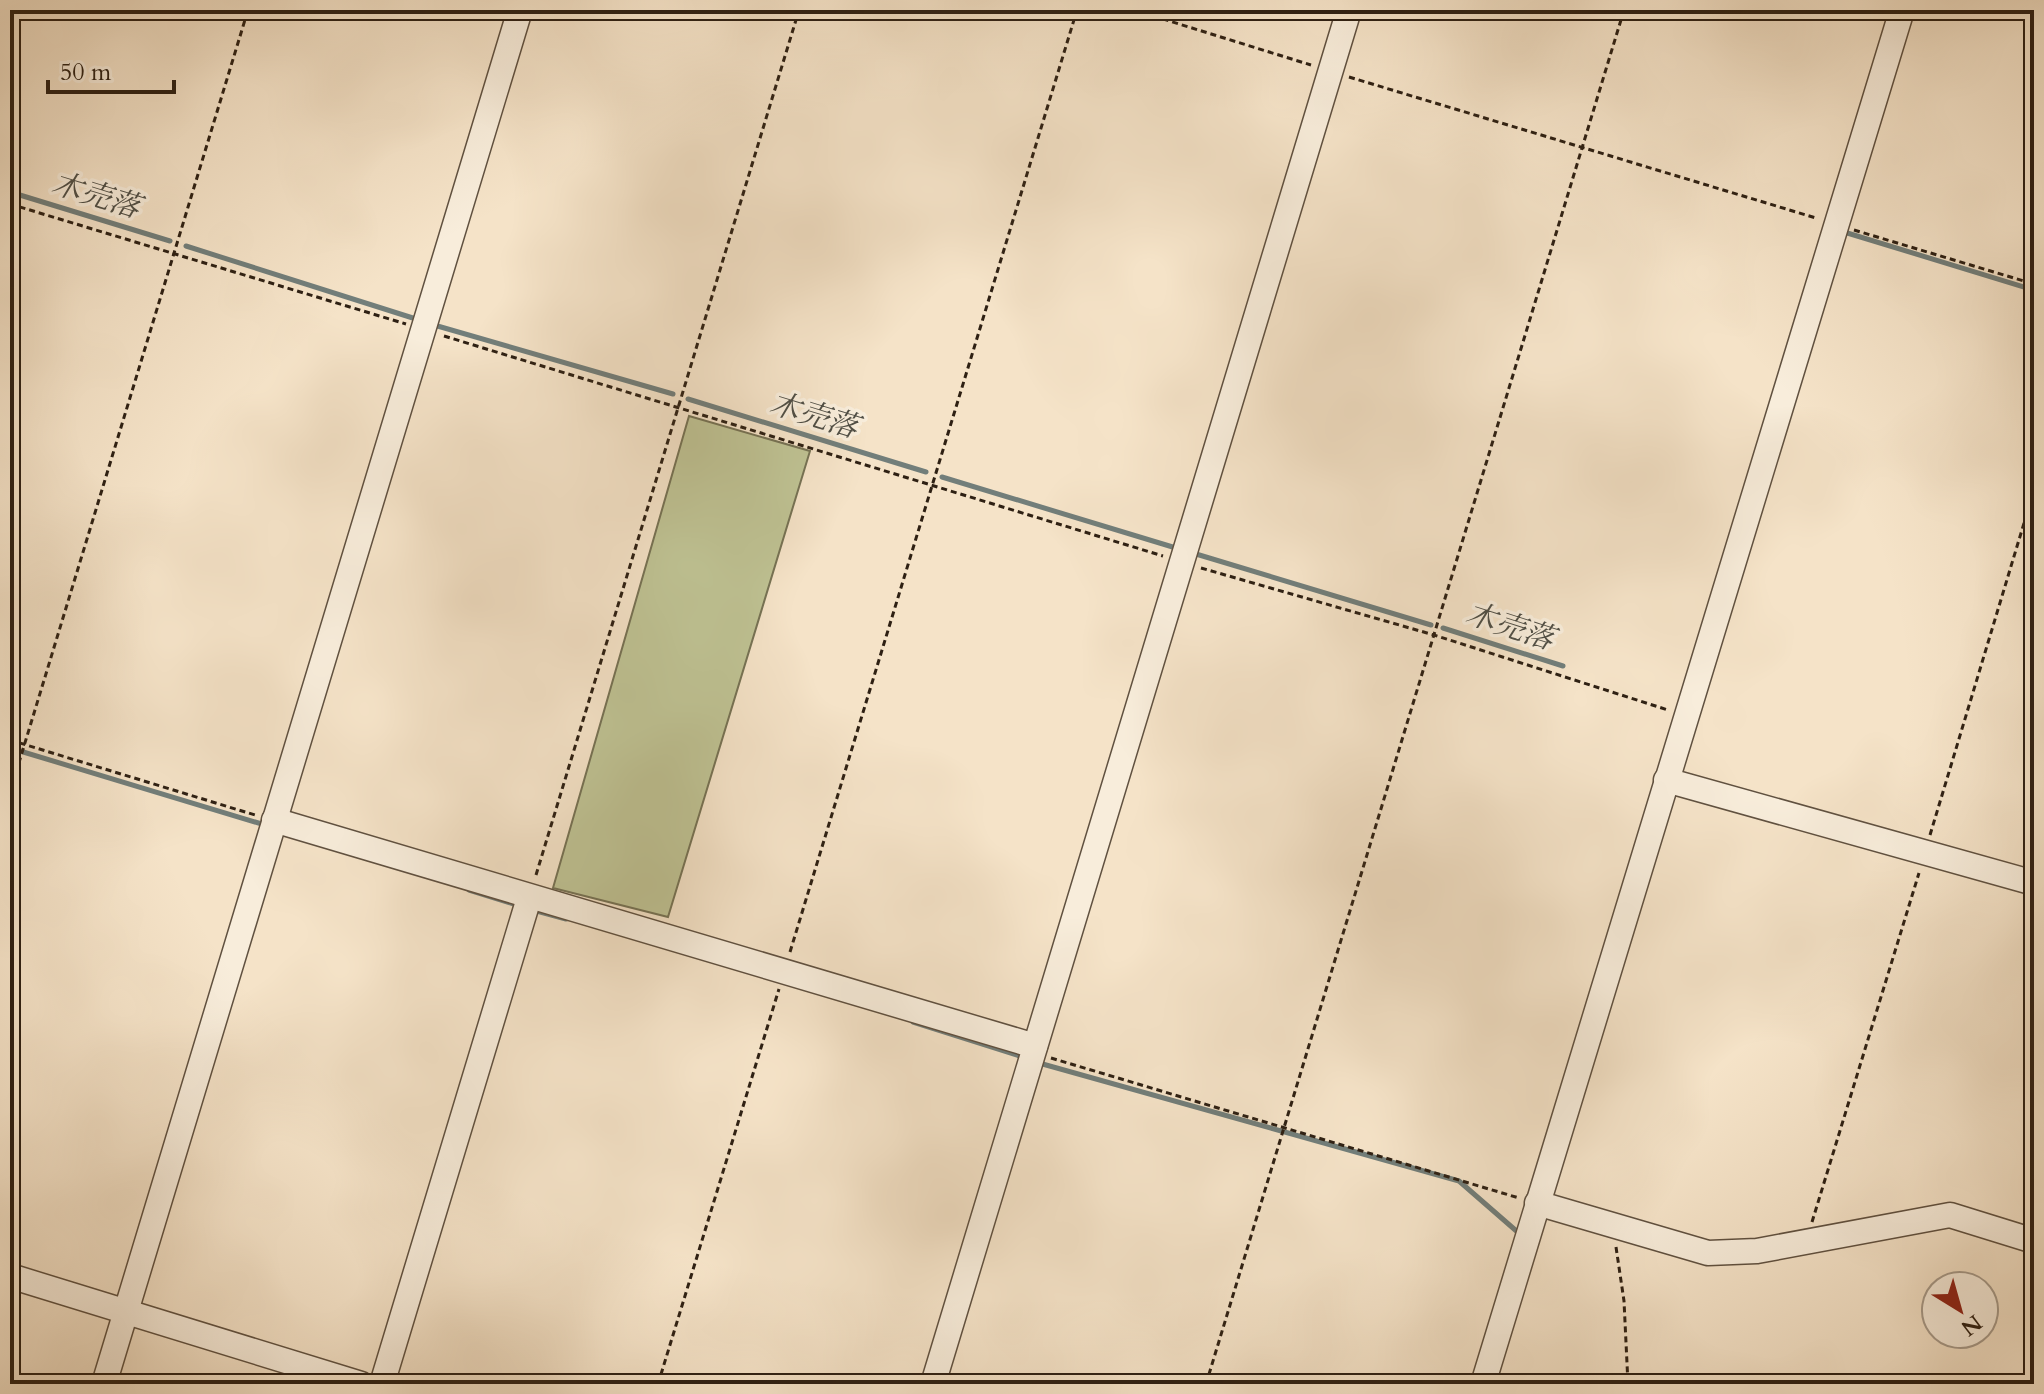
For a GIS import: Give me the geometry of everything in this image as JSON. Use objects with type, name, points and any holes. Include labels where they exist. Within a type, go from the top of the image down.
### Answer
[{"type":"street","points":[[104,1384],[520,10]]},
{"type":"street","points":[[933,1384],[1349,10]]},
{"type":"street","points":[[1483,1384],[1902,10]]},
{"type":"street","points":[[1666,780],[2034,883]]},
{"type":"street","points":[[274,820],[1034,1049]]},
{"type":"street","points":[[382,1384],[529,898]]},
{"type":"street","points":[[1537,1203],[1708,1253],[1730,1254],[1950,1215],[2034,1241]]},
{"type":"street","points":[[10,1276],[361,1384]]},
{"type":"path","points":[[10,792],[248,10]]},
{"type":"path","points":[[529,898],[799,10]]},
{"type":"path","points":[[658,1384],[1077,10]]},
{"type":"path","points":[[1134,10],[2034,284]]},
{"type":"path","points":[[1206,1384],[1624,10]]},
{"type":"path","points":[[10,204],[932,483],[1183,563],[1434,635],[1687,716]]},
{"type":"path","points":[[1807,1241],[2034,490]]},
{"type":"path","points":[[10,740],[274,820]]},
{"type":"path","points":[[1034,1049],[1537,1203]]},
{"type":"path","points":[[1613,1227],[1624,1301],[1628,1384]]},
{"type":"green space","points":[[689,416],[810,451],[668,917],[553,888]]},
{"type":"waterway","name":"木売落","points":[[10,192],[170,241]]},
{"type":"waterway","points":[[1844,232],[2034,290]]},
{"type":"waterway","name":"木売落","points":[[186,246],[416,319]]},
{"type":"waterway","name":"木売落","points":[[434,325],[673,394]]},
{"type":"waterway","name":"木売落","points":[[688,399],[926,472]]},
{"type":"waterway","name":"木売落","points":[[942,477],[1176,548]]},
{"type":"waterway","name":"木売落","points":[[1196,554],[1431,625]]},
{"type":"waterway","name":"木売落","points":[[1443,628],[1563,666]]},
{"type":"waterway","points":[[10,748],[265,825]]},
{"type":"waterway","points":[[469,890],[520,906]]},
{"type":"waterway","points":[[533,910],[566,919]]},
{"type":"waterway","points":[[913,1022],[1026,1058]]},
{"type":"waterway","points":[[1039,1063],[1459,1181],[1521,1235]]}]
